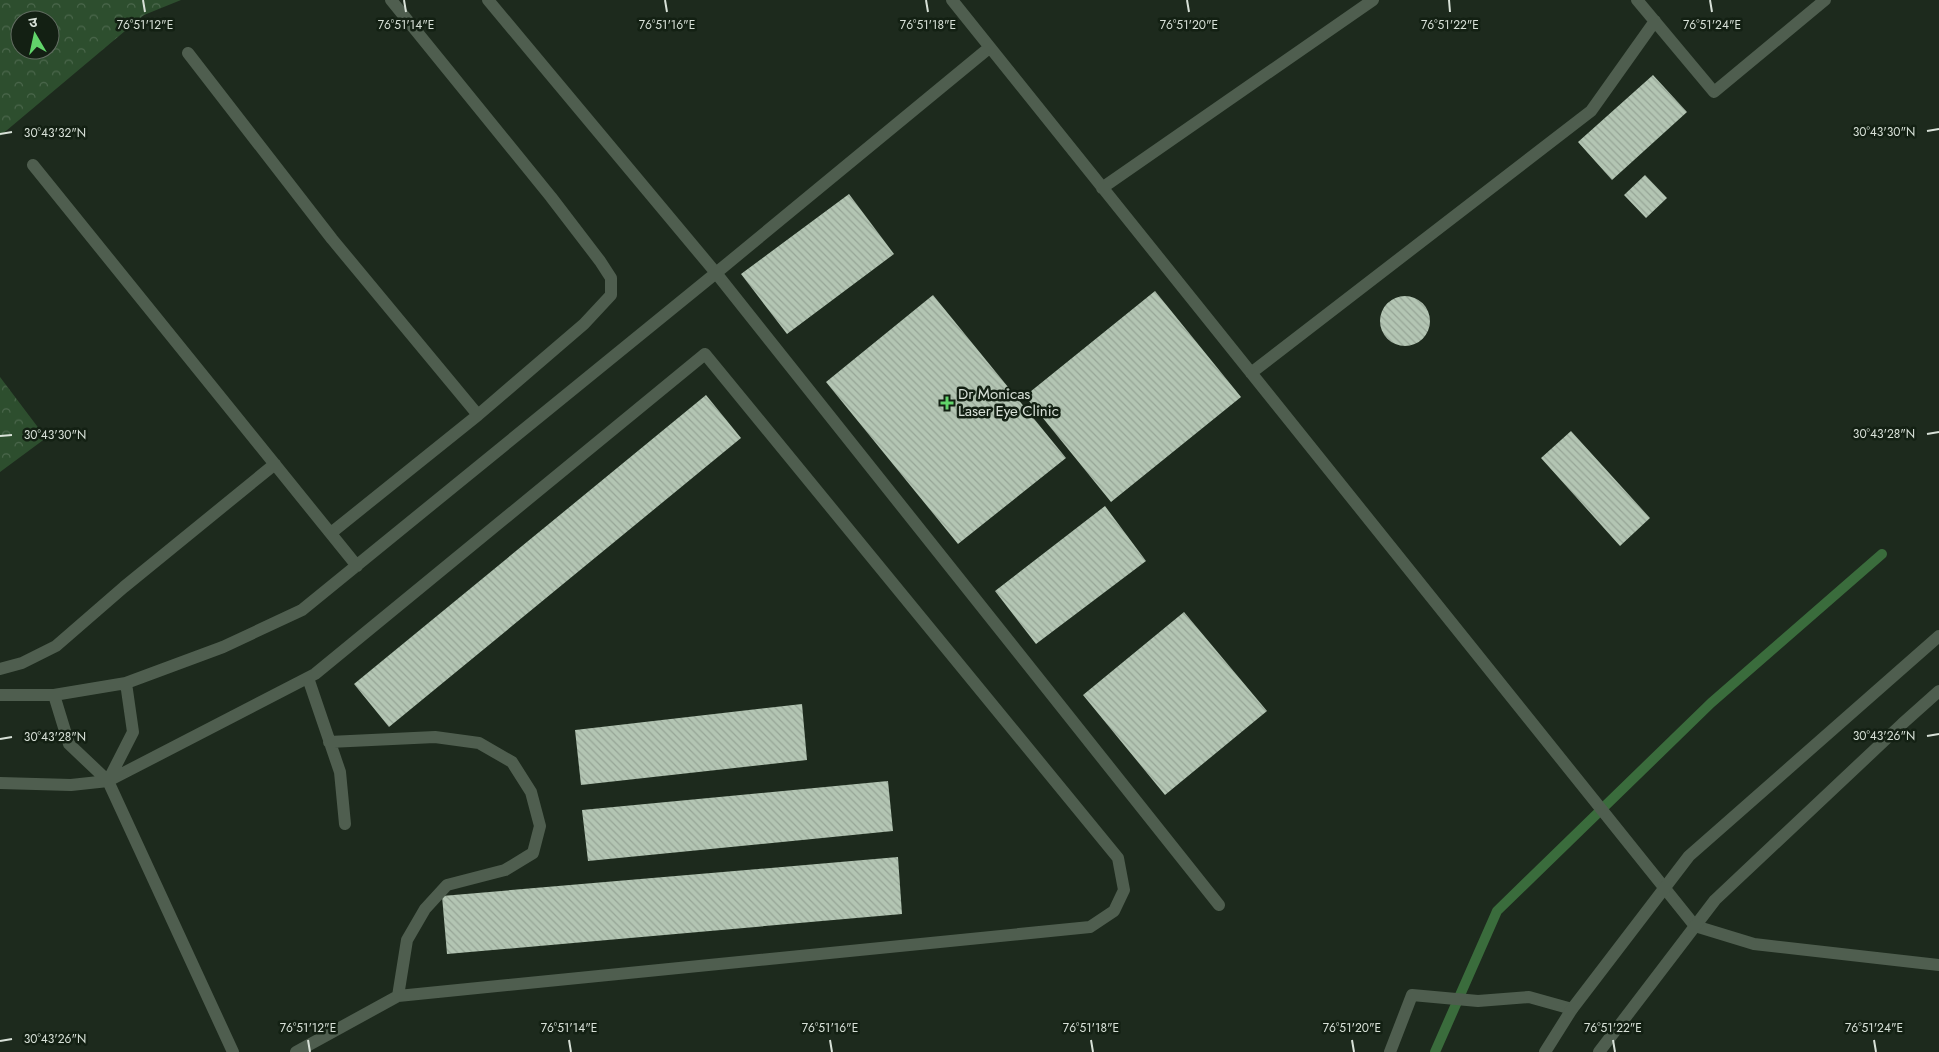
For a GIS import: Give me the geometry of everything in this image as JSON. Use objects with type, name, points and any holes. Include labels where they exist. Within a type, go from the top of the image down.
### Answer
[{"type":"street","points":[[331,533],[478,415],[584,324],[611,295],[611,278],[550,197],[391,0]]},
{"type":"street","points":[[488,0],[716,273],[1219,905]]},
{"type":"street","points":[[952,0],[1695,926],[1754,944],[1939,965]]},
{"type":"street","points":[[1102,188],[1373,0]]},
{"type":"street","points":[[1637,0],[1714,92],[1825,0]]},
{"type":"street","points":[[1251,373],[1591,111],[1655,21]]},
{"type":"street","points":[[0,695],[54,695],[126,683],[223,647],[302,610],[989,48]]},
{"type":"street","points":[[188,52],[332,239],[478,415]]},
{"type":"street","points":[[33,165],[357,566]]},
{"type":"street","points":[[0,783],[71,785],[108,781],[308,678],[323,668],[705,354],[1118,858],[1124,890],[1114,911],[1090,927],[398,996],[296,1052]]},
{"type":"street","points":[[0,669],[22,663],[56,646],[124,586],[275,464]]},
{"type":"street","points":[[1545,1052],[1572,1009],[1689,856],[1939,636]]},
{"type":"street","points":[[308,678],[340,772],[345,824]]},
{"type":"street","points":[[108,781],[133,732],[126,683]]},
{"type":"street","points":[[1599,1052],[1715,900],[1939,691]]},
{"type":"street","points":[[54,695],[69,744],[108,781],[233,1052]]},
{"type":"street","points":[[330,742],[435,737],[479,743],[512,762],[531,792],[540,826],[533,852],[505,870],[447,885],[426,909],[407,940],[398,996]]},
{"type":"street","points":[[1390,1052],[1412,995],[1478,1002],[1529,997],[1572,1009]]},
{"type":"green space","points":[[0,0],[181,0],[144,15],[0,136]]},
{"type":"green space","points":[[0,377],[46,438],[0,472]]},
{"type":"building","points":[[1653,75],[1687,112],[1612,180],[1578,142]]},
{"type":"building","points":[[1645,175],[1667,198],[1646,218],[1624,195]]},
{"type":"building","points":[[849,194],[894,254],[787,334],[741,274]]},
{"type":"building","points":[[1155,291],[1241,397],[1111,502],[1025,396]]},
{"type":"building","points":[[933,295],[1066,458],[958,544],[826,382]]},
{"type":"building","points":[[1405,296],[1415,298],[1423,303],[1428,311],[1430,321],[1428,331],[1423,339],[1415,344],[1405,346],[1395,344],[1387,339],[1382,331],[1380,321],[1382,311],[1387,303],[1395,298]]},
{"type":"building","points":[[706,395],[741,438],[389,727],[354,684]]},
{"type":"building","points":[[1571,431],[1650,518],[1620,546],[1541,458]]},
{"type":"building","points":[[1105,506],[1146,561],[1036,644],[995,591]]},
{"type":"building","points":[[1184,612],[1267,711],[1165,795],[1083,695]]},
{"type":"building","points":[[802,704],[807,760],[581,785],[575,730]]},
{"type":"building","points":[[888,781],[893,831],[588,861],[582,810]]},
{"type":"building","points":[[898,857],[902,914],[447,954],[442,896]]},
{"type":"waterway","points":[[1435,1052],[1497,911],[1711,703],[1882,554]]},
{"type":"place","name":"Dr Monicas Laser Eye Clinic","points":[[947,403]]}]
